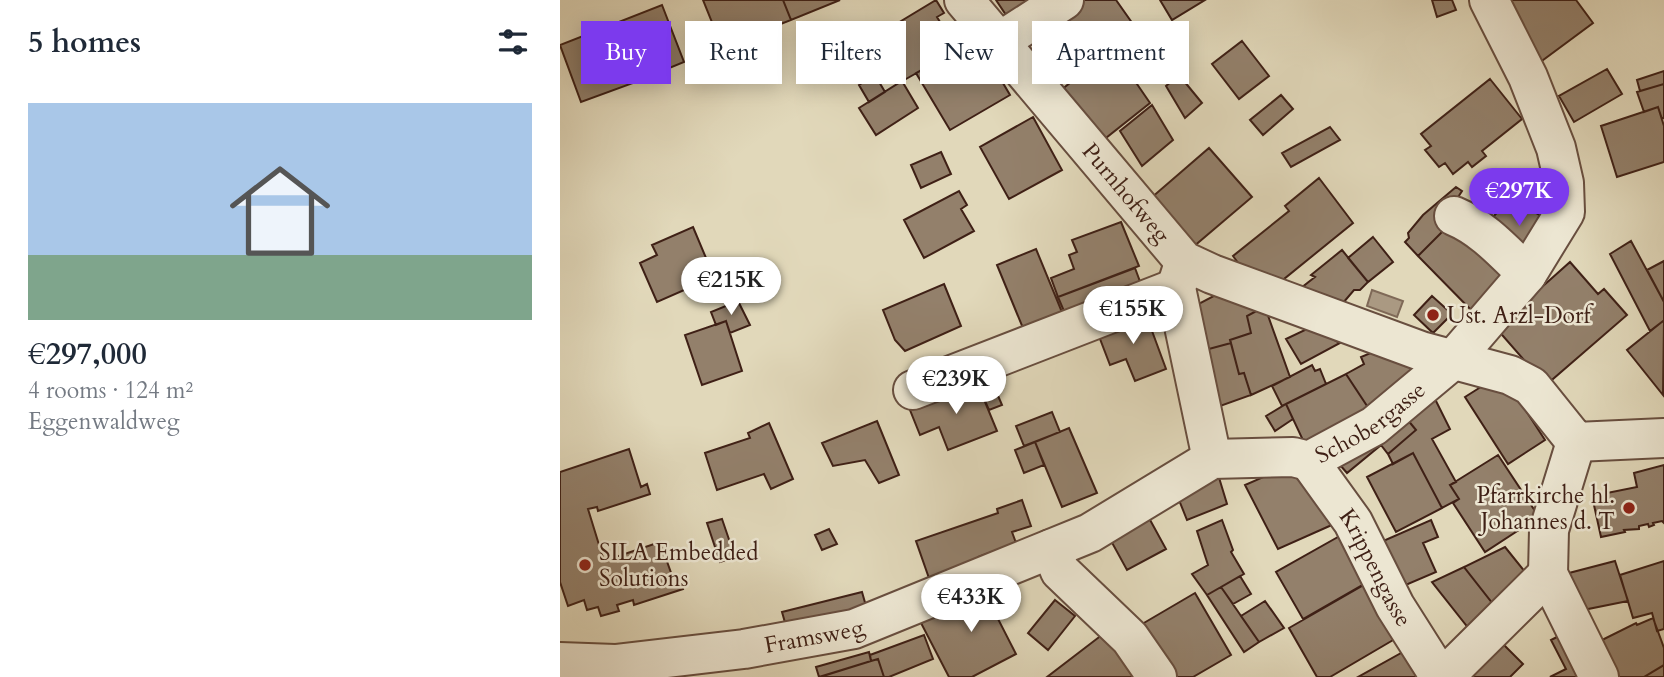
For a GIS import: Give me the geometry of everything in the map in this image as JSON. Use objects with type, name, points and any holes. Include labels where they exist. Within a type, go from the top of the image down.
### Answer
[{"type":"street","name":"Purnhofweg","points":[[964,0],[982,21]]},
{"type":"street","points":[[1018,30],[1064,0]]},
{"type":"street","name":"Schobergasse","points":[[1051,550],[1090,533],[1212,460],[1293,457],[1309,461],[1374,426],[1453,360],[1527,274],[1565,212],[1564,183],[1556,148],[1528,77],[1489,0]]},
{"type":"street","name":"Purnhofweg","points":[[1018,66],[1180,274],[1237,284],[1421,351],[1510,376],[1531,386],[1576,442]]},
{"type":"street","points":[[1454,216],[1468,222],[1490,238],[1527,274]]},
{"type":"street","points":[[913,390],[1180,274],[1212,460]]},
{"type":"street","points":[[1599,677],[1548,574],[1549,530],[1576,442],[1664,438]]},
{"type":"street","name":"Krippengasse","points":[[1309,461],[1353,522],[1395,606],[1442,677]]},
{"type":"street","points":[[1051,550],[1060,571],[1130,638],[1157,677]]},
{"type":"street","name":"Framsweg","points":[[560,662],[771,662],[1051,550]]},
{"type":"street","points":[[1442,677],[1548,574]]},
{"type":"shaded area","points":[[1372,290],[1403,301],[1397,317],[1367,306]]},
{"type":"building","points":[[703,0],[783,0],[791,20],[782,24],[782,21],[711,21]]},
{"type":"building","points":[[783,0],[840,0],[791,20]]},
{"type":"building","points":[[936,0],[944,13],[937,17],[939,21],[920,21],[920,71],[906,79],[906,21],[901,21]]},
{"type":"building","points":[[996,0],[1042,0],[1010,21]]},
{"type":"building","points":[[1081,0],[1116,0],[1131,21],[1050,21]]},
{"type":"building","points":[[1160,0],[1205,0],[1172,20]]},
{"type":"building","points":[[1432,0],[1452,0],[1456,10],[1437,17]]},
{"type":"building","points":[[1501,0],[1576,0],[1593,23],[1535,66]]},
{"type":"building","points":[[662,5],[668,21],[621,21]]},
{"type":"building","points":[[671,28],[684,62],[671,67]]},
{"type":"building","points":[[581,37],[581,84],[630,84],[581,102],[560,45]]},
{"type":"building","points":[[1242,41],[1269,76],[1239,99],[1212,64]]},
{"type":"building","points":[[1607,69],[1622,94],[1574,122],[1559,96]]},
{"type":"building","points":[[1664,71],[1664,84],[1640,91],[1637,80]]},
{"type":"building","points":[[1490,79],[1522,119],[1482,151],[1486,156],[1472,167],[1468,162],[1453,174],[1445,163],[1439,167],[1425,150],[1431,146],[1421,134]]},
{"type":"building","points":[[880,84],[885,92],[869,102],[859,85]]},
{"type":"building","points":[[897,84],[904,84],[918,108],[876,135],[859,108]]},
{"type":"building","points":[[923,84],[1004,84],[1010,95],[950,130]]},
{"type":"building","points":[[1069,84],[1137,84],[1150,103],[1097,145],[1056,94]]},
{"type":"building","points":[[1186,84],[1202,103],[1185,118],[1166,86]]},
{"type":"building","points":[[1664,84],[1662,119],[1658,107],[1644,112],[1637,92]]},
{"type":"building","points":[[1281,95],[1293,109],[1263,135],[1250,120]]},
{"type":"building","points":[[1152,105],[1173,140],[1142,166],[1120,131]]},
{"type":"building","points":[[1658,107],[1664,126],[1664,162],[1617,177],[1601,126]]},
{"type":"building","points":[[1033,117],[1062,170],[1009,199],[980,147]]},
{"type":"building","points":[[1330,127],[1340,140],[1291,167],[1282,153]]},
{"type":"building","points":[[1209,148],[1252,197],[1193,247],[1151,198]]},
{"type":"building","points":[[941,152],[951,174],[921,188],[911,165]]},
{"type":"building","points":[[1319,178],[1353,223],[1268,292],[1247,275],[1233,256],[1289,211],[1285,206]]},
{"type":"building","points":[[1456,187],[1462,191],[1453,205],[1450,224],[1418,256],[1405,242],[1409,238],[1408,233],[1423,215]]},
{"type":"building","points":[[959,191],[967,205],[961,209],[974,231],[924,258],[904,220]]},
{"type":"building","points":[[1511,197],[1555,225],[1525,260],[1484,227]]},
{"type":"building","points":[[1121,222],[1139,266],[1058,297],[1051,278],[1074,269],[1069,255],[1077,252],[1072,240]]},
{"type":"building","points":[[1450,224],[1518,274],[1476,315],[1418,256]]},
{"type":"building","points":[[693,227],[714,277],[657,302],[640,263],[657,255],[652,245]]},
{"type":"building","points":[[1373,237],[1393,262],[1368,282],[1348,258]]},
{"type":"building","points":[[1631,241],[1664,302],[1664,322],[1650,331],[1610,254]]},
{"type":"building","points":[[1036,249],[1064,317],[1025,333],[997,265]]},
{"type":"building","points":[[1342,250],[1368,282],[1360,290],[1354,290],[1343,303],[1301,288],[1315,277],[1311,275]]},
{"type":"building","points":[[1664,261],[1664,302],[1647,270]]},
{"type":"building","points":[[1570,262],[1598,294],[1604,289],[1627,315],[1546,385],[1496,328]]},
{"type":"building","points":[[1135,268],[1142,287],[1109,300],[1106,292],[1097,296],[1100,304],[1066,316],[1058,297]]},
{"type":"building","points":[[944,284],[961,326],[905,351],[895,340],[883,310]]},
{"type":"building","points":[[1225,290],[1262,308],[1247,316],[1251,333],[1230,340],[1231,343],[1194,353],[1187,310]]},
{"type":"building","name":"Ust. Arzl-Dorf","points":[[1432,296],[1452,314],[1433,333],[1414,315]]},
{"type":"building","points":[[738,301],[750,325],[730,333],[726,321],[716,325],[711,312]]},
{"type":"building","points":[[1262,308],[1266,310],[1290,377],[1251,395],[1244,373],[1239,374],[1230,340],[1251,333],[1247,316]]},
{"type":"building","points":[[1145,312],[1166,369],[1135,381],[1126,359],[1110,365],[1097,331]]},
{"type":"building","points":[[726,321],[742,371],[702,385],[685,335]]},
{"type":"building","points":[[1664,322],[1663,395],[1627,350]]},
{"type":"building","points":[[1311,327],[1340,343],[1301,364],[1286,339]]},
{"type":"building","points":[[1231,343],[1239,374],[1244,373],[1251,395],[1209,410],[1194,353]]},
{"type":"building","points":[[1380,349],[1423,373],[1375,418],[1346,374],[1364,364],[1361,357]]},
{"type":"building","points":[[1312,365],[1315,371],[1320,369],[1326,384],[1282,406],[1272,386]]},
{"type":"building","points":[[1346,374],[1375,418],[1308,451],[1286,404]]},
{"type":"building","points":[[990,377],[1002,405],[989,410],[977,383]]},
{"type":"building","points":[[1495,378],[1508,383],[1545,440],[1508,464],[1465,397]]},
{"type":"building","points":[[976,380],[997,431],[948,450],[939,427],[920,435],[910,410]]},
{"type":"building","points":[[1431,391],[1450,429],[1432,439],[1456,482],[1450,485],[1459,499],[1442,508],[1413,453],[1393,464],[1388,454],[1416,430],[1402,413]]},
{"type":"building","points":[[1286,404],[1293,419],[1275,431],[1266,416]]},
{"type":"building","points":[[1052,412],[1060,432],[1024,446],[1016,426]]},
{"type":"building","points":[[1402,413],[1416,430],[1388,454],[1374,436]]},
{"type":"building","points":[[877,421],[899,475],[879,483],[865,460],[833,466],[822,443]]},
{"type":"building","points":[[769,423],[793,479],[771,489],[764,474],[717,490],[705,453],[750,438],[748,433]]},
{"type":"building","points":[[1069,428],[1097,493],[1062,507],[1035,442]]},
{"type":"building","points":[[1374,436],[1381,445],[1347,473],[1340,465]]},
{"type":"building","points":[[1035,442],[1044,465],[1024,473],[1015,450]]},
{"type":"building","points":[[629,449],[641,487],[647,484],[650,494],[598,511],[597,507],[588,509],[604,561],[660,542],[674,581],[680,579],[683,589],[634,605],[633,600],[617,605],[619,611],[601,616],[598,607],[587,610],[584,600],[568,606],[560,582],[560,472]]},
{"type":"building","points":[[1413,453],[1442,508],[1396,532],[1367,477]]},
{"type":"building","points":[[1498,455],[1539,517],[1485,552],[1453,503],[1459,499],[1450,485]]},
{"type":"building","points":[[1298,462],[1343,520],[1278,549],[1245,485]]},
{"type":"building","name":"Pfarrkirche hl. Johannes d. T","points":[[1664,465],[1664,523],[1662,521],[1649,527],[1648,524],[1639,526],[1639,529],[1624,530],[1625,532],[1601,537],[1592,496],[1637,487],[1634,473]]},
{"type":"building","points":[[1217,471],[1227,504],[1187,520],[1175,490]]},
{"type":"building","points":[[1022,500],[1031,526],[1012,532],[1016,543],[978,557],[972,567],[930,581],[916,541],[998,513],[997,509]]},
{"type":"building","points":[[1149,518],[1166,549],[1127,570],[1110,539]]},
{"type":"building","points":[[722,519],[735,557],[720,562],[707,523]]},
{"type":"building","points":[[1222,520],[1233,550],[1231,552],[1244,574],[1207,595],[1192,574],[1208,565],[1197,531]]},
{"type":"building","points":[[1431,520],[1438,537],[1423,543],[1436,572],[1394,590],[1374,545]]},
{"type":"building","points":[[829,529],[837,544],[822,550],[815,535]]},
{"type":"building","points":[[1345,533],[1371,580],[1303,619],[1276,572]]},
{"type":"building","points":[[1505,547],[1530,578],[1500,613],[1464,567]]},
{"type":"building","points":[[1615,561],[1628,601],[1583,610],[1569,573]]},
{"type":"building","points":[[1664,561],[1664,629],[1657,631],[1652,613],[1633,618],[1620,575]]},
{"type":"building","points":[[1464,567],[1500,613],[1477,639],[1432,582]]},
{"type":"building","points":[[1240,576],[1251,594],[1233,604],[1221,587]]},
{"type":"building","points":[[1369,582],[1400,636],[1330,677],[1317,677],[1289,628]]},
{"type":"building","points":[[998,583],[1012,609],[997,617],[1016,654],[972,677],[949,677],[921,623]]},
{"type":"building","points":[[1221,587],[1259,642],[1244,652],[1207,595]]},
{"type":"building","points":[[862,592],[866,606],[786,626],[782,612]]},
{"type":"building","points":[[1195,593],[1231,655],[1193,677],[1166,677],[1137,627]]},
{"type":"building","points":[[1055,600],[1075,616],[1048,650],[1028,633]]},
{"type":"building","points":[[1265,601],[1284,628],[1259,642],[1241,616]]},
{"type":"building","points":[[1653,618],[1664,648],[1664,665],[1644,677],[1611,677],[1592,645],[1636,623],[1637,625]]},
{"type":"building","points":[[1107,631],[1150,677],[1047,677]]},
{"type":"building","points":[[1565,633],[1583,677],[1550,677],[1566,669],[1551,640]]},
{"type":"building","points":[[924,635],[933,659],[889,677],[884,677],[878,659],[871,661],[870,655]]},
{"type":"building","points":[[1494,635],[1523,664],[1510,677],[1465,677]]},
{"type":"building","points":[[1410,648],[1427,677],[1358,677]]},
{"type":"building","points":[[869,652],[871,661],[819,677],[816,667]]},
{"type":"building","points":[[878,659],[884,677],[820,677],[871,661]]},
{"type":"building","points":[[1664,665],[1664,677],[1644,677]]},
{"type":"place","name":"Ust. Arzl-Dorf","points":[[1433,315]]},
{"type":"place","name":"Pfarrkirche hl. Johannes d. T","points":[[1629,508]]},
{"type":"place","name":"SILA Embedded Solutions","points":[[585,565]]}]
